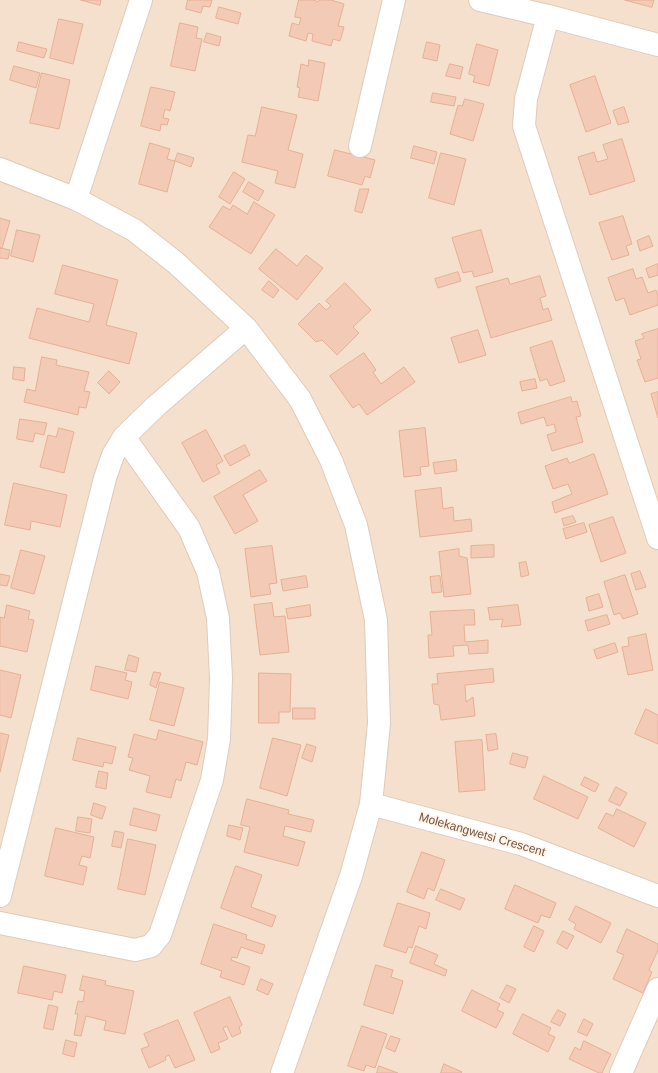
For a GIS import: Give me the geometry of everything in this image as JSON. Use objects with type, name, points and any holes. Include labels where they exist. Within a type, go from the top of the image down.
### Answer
[{"type":"street","points":[[76,199],[141,0]]},
{"type":"street","points":[[360,146],[394,0]]},
{"type":"street","points":[[480,0],[658,45]]},
{"type":"street","points":[[548,16],[526,99],[524,126],[658,538]]},
{"type":"street","points":[[0,169],[76,199],[134,230],[176,263],[246,328],[300,399],[331,460],[356,525],[376,620],[379,723],[371,804],[351,876],[282,1073]]},
{"type":"street","points":[[0,896],[105,478],[113,455],[124,437],[156,406],[246,328]]},
{"type":"street","points":[[0,923],[135,950],[151,946],[160,935],[212,780],[219,740],[221,678],[218,618],[208,572],[189,528],[124,437]]},
{"type":"street","name":"Molekangwetsi Crescent","points":[[371,804],[521,844],[658,896]]},
{"type":"street","points":[[621,1073],[658,989]]},
{"type":"shaded area","points":[[0,0],[658,0],[658,1073],[0,1073]]},
{"type":"building","points":[[81,0],[101,0],[100,5]]},
{"type":"building","points":[[188,0],[212,0],[210,7],[203,6],[201,13],[186,9]]},
{"type":"building","points":[[299,0],[314,0],[318,2],[319,0],[331,0],[344,4],[338,26],[344,27],[340,41],[333,39],[331,46],[312,41],[313,34],[308,33],[306,41],[289,36],[292,23],[299,25],[301,18],[295,17]]},
{"type":"building","points":[[625,0],[654,0],[652,7]]},
{"type":"building","points":[[219,7],[241,13],[238,24],[216,18]]},
{"type":"building","points":[[59,19],[83,24],[73,64],[50,58]]},
{"type":"building","points":[[180,23],[198,27],[196,38],[202,39],[195,71],[171,66]]},
{"type":"building","points":[[207,33],[221,37],[219,46],[204,42]]},
{"type":"building","points":[[19,42],[47,49],[44,58],[17,51]]},
{"type":"building","points":[[427,42],[440,45],[437,61],[423,58]]},
{"type":"building","points":[[477,44],[498,50],[489,86],[473,82],[475,76],[469,74]]},
{"type":"building","points":[[309,60],[325,63],[318,101],[298,97],[300,88],[297,87],[301,64],[308,66]]},
{"type":"building","points":[[450,64],[463,67],[460,79],[446,76]]},
{"type":"building","points":[[14,66],[40,73],[36,88],[10,80]]},
{"type":"building","points":[[42,73],[70,80],[59,129],[30,123]]},
{"type":"building","points":[[595,76],[611,123],[586,132],[570,85]]},
{"type":"building","points":[[151,87],[175,92],[170,111],[165,109],[163,118],[169,119],[167,125],[161,124],[160,131],[141,126]]},
{"type":"building","points":[[433,93],[456,97],[454,106],[431,102]]},
{"type":"building","points":[[465,99],[484,104],[473,141],[450,134],[458,105],[462,106]]},
{"type":"building","points":[[262,107],[297,115],[288,150],[303,154],[295,188],[275,183],[278,171],[242,162],[248,135],[255,136]]},
{"type":"building","points":[[624,107],[629,122],[618,125],[613,111]]},
{"type":"building","points":[[622,139],[635,181],[590,195],[578,157],[594,152],[597,162],[608,159],[603,145]]},
{"type":"building","points":[[150,143],[170,149],[167,159],[175,161],[167,192],[139,184]]},
{"type":"building","points":[[414,146],[437,152],[434,164],[411,158]]},
{"type":"building","points":[[335,150],[375,160],[370,178],[365,176],[362,185],[328,176]]},
{"type":"building","points":[[178,153],[194,158],[191,167],[175,161]]},
{"type":"building","points":[[441,153],[466,159],[454,205],[429,198]]},
{"type":"building","points":[[234,172],[245,179],[230,204],[219,197]]},
{"type":"building","points":[[249,182],[264,191],[258,201],[243,192]]},
{"type":"building","points":[[360,189],[369,189],[362,213],[355,211]]},
{"type":"building","points":[[254,202],[275,215],[251,254],[209,227],[223,206],[230,210],[233,205],[247,214]]},
{"type":"building","points":[[623,216],[632,244],[626,246],[629,255],[612,260],[599,223]]},
{"type":"building","points":[[0,218],[10,221],[2,248],[0,248]]},
{"type":"building","points":[[17,230],[40,235],[33,262],[11,256]]},
{"type":"building","points":[[481,230],[493,272],[474,277],[472,271],[463,273],[452,238]]},
{"type":"building","points":[[649,236],[653,246],[640,251],[637,241]]},
{"type":"building","points":[[0,248],[10,250],[8,259],[0,258]]},
{"type":"building","points":[[276,249],[297,266],[306,255],[323,268],[297,300],[259,269]]},
{"type":"building","points":[[658,264],[658,275],[649,278],[646,269]]},
{"type":"building","points":[[63,265],[118,280],[106,325],[137,333],[129,364],[29,338],[37,308],[89,322],[94,304],[55,294]]},
{"type":"building","points":[[633,269],[636,279],[642,277],[648,293],[656,290],[658,305],[630,315],[624,298],[616,301],[608,278]]},
{"type":"building","points":[[458,272],[461,281],[438,288],[435,279]]},
{"type":"building","points":[[540,276],[546,296],[540,298],[543,310],[548,308],[552,320],[491,338],[476,287],[508,278],[510,284]]},
{"type":"building","points":[[269,281],[279,290],[273,298],[262,290]]},
{"type":"building","points":[[345,283],[371,310],[353,327],[359,333],[337,355],[322,340],[316,342],[298,324],[319,303],[326,310],[331,306],[326,301]]},
{"type":"building","points":[[658,329],[658,378],[645,382],[637,360],[641,359],[635,341],[644,338],[642,334]]},
{"type":"building","points":[[478,330],[486,355],[459,363],[451,338]]},
{"type":"building","points":[[552,341],[565,381],[550,386],[547,379],[540,381],[530,348]]},
{"type":"building","points":[[364,353],[376,370],[373,372],[381,384],[404,367],[415,382],[367,415],[359,404],[353,408],[330,376]]},
{"type":"building","points":[[42,357],[57,360],[56,365],[89,372],[84,391],[90,392],[86,408],[79,407],[78,415],[24,402],[27,389],[35,391]]},
{"type":"building","points":[[14,367],[25,368],[24,381],[13,379]]},
{"type":"building","points":[[109,371],[120,382],[109,394],[98,383]]},
{"type":"building","points":[[535,379],[537,388],[522,391],[520,382]]},
{"type":"building","points":[[658,392],[658,418],[651,394]]},
{"type":"building","points":[[571,397],[572,402],[577,401],[581,416],[576,417],[583,442],[552,451],[547,435],[556,432],[554,424],[547,426],[544,417],[521,424],[518,413]]},
{"type":"building","points":[[20,419],[47,423],[44,435],[35,433],[33,442],[17,439]]},
{"type":"building","points":[[59,428],[74,432],[64,473],[40,467],[48,435],[56,437]]},
{"type":"building","points":[[425,428],[429,466],[420,467],[421,475],[404,477],[399,431]]},
{"type":"building","points":[[206,430],[223,461],[216,465],[220,473],[203,482],[182,443]]},
{"type":"building","points":[[245,445],[250,455],[230,466],[224,456]]},
{"type":"building","points":[[594,454],[608,494],[555,513],[552,502],[572,494],[568,484],[553,489],[545,466],[567,458],[569,463]]},
{"type":"building","points":[[456,460],[457,471],[435,474],[433,463]]},
{"type":"building","points":[[260,470],[267,481],[243,495],[258,521],[235,534],[214,497]]},
{"type":"building","points":[[14,483],[67,495],[60,527],[31,521],[30,530],[5,525]]},
{"type":"building","points":[[441,488],[443,509],[453,507],[454,521],[471,519],[472,531],[420,537],[415,491]]},
{"type":"building","points":[[573,516],[576,522],[564,526],[562,519]]},
{"type":"building","points":[[613,517],[626,553],[601,562],[589,525]]},
{"type":"building","points":[[584,523],[587,532],[566,539],[563,529]]},
{"type":"building","points":[[494,545],[494,557],[471,558],[471,546]]},
{"type":"building","points":[[272,546],[277,583],[269,584],[271,594],[251,597],[245,549]]},
{"type":"building","points":[[459,549],[459,556],[467,558],[471,594],[444,597],[439,552]]},
{"type":"building","points":[[21,550],[45,556],[34,594],[11,588]]},
{"type":"building","points":[[526,562],[529,575],[521,577],[519,563]]},
{"type":"building","points":[[640,571],[646,587],[636,590],[631,574]]},
{"type":"building","points":[[0,574],[10,576],[7,586],[0,585]]},
{"type":"building","points":[[625,575],[638,614],[623,619],[620,613],[614,615],[604,582]]},
{"type":"building","points":[[306,576],[308,587],[283,591],[281,580]]},
{"type":"building","points":[[440,576],[442,592],[432,593],[430,577]]},
{"type":"building","points":[[599,594],[603,607],[589,611],[586,598]]},
{"type":"building","points":[[272,603],[274,617],[285,616],[289,652],[260,655],[254,605]]},
{"type":"building","points":[[7,605],[30,611],[28,619],[34,620],[27,652],[0,646],[0,617],[4,618]]},
{"type":"building","points":[[310,605],[311,616],[288,619],[286,609]]},
{"type":"building","points":[[518,605],[521,625],[501,627],[503,619],[490,620],[488,608]]},
{"type":"building","points":[[474,610],[475,625],[464,625],[465,642],[488,640],[488,653],[469,654],[468,645],[453,646],[454,656],[429,658],[428,635],[432,635],[430,612]]},
{"type":"building","points":[[607,615],[610,624],[588,631],[585,621]]},
{"type":"building","points":[[646,634],[653,670],[628,675],[622,647],[629,646],[628,638]]},
{"type":"building","points":[[615,643],[618,652],[597,659],[594,650]]},
{"type":"building","points":[[129,655],[139,658],[136,672],[125,670]]},
{"type":"building","points":[[96,666],[127,673],[125,680],[132,682],[128,699],[91,690]]},
{"type":"building","points":[[493,669],[494,682],[465,685],[466,702],[473,697],[475,716],[441,720],[439,705],[434,704],[432,684],[438,684],[437,674]]},
{"type":"building","points":[[0,670],[21,675],[11,718],[0,715]]},
{"type":"building","points":[[154,672],[161,673],[156,688],[150,685]]},
{"type":"building","points":[[259,673],[291,674],[290,712],[279,712],[279,723],[259,723]]},
{"type":"building","points":[[160,682],[184,688],[174,726],[150,720]]},
{"type":"building","points":[[293,708],[315,708],[315,719],[293,719]]},
{"type":"building","points":[[646,709],[658,715],[658,744],[635,734]]},
{"type":"building","points":[[159,730],[203,742],[197,765],[186,762],[181,781],[176,779],[171,798],[146,792],[150,776],[129,770],[133,758],[128,757],[134,734],[156,740]]},
{"type":"building","points":[[0,733],[9,735],[0,772]]},
{"type":"building","points":[[496,734],[498,749],[488,751],[486,735]]},
{"type":"building","points":[[78,738],[116,747],[112,764],[104,762],[103,767],[73,760]]},
{"type":"building","points":[[273,738],[301,745],[287,796],[260,788]]},
{"type":"building","points":[[482,740],[485,790],[459,792],[455,742]]},
{"type":"building","points":[[307,744],[316,747],[312,762],[302,758]]},
{"type":"building","points":[[513,753],[528,757],[525,768],[510,764]]},
{"type":"building","points":[[99,771],[108,773],[106,789],[96,787]]},
{"type":"building","points":[[544,776],[588,797],[578,819],[534,799]]},
{"type":"building","points":[[585,777],[599,784],[595,792],[581,785]]},
{"type":"building","points":[[616,787],[627,793],[620,806],[609,801]]},
{"type":"building","points":[[247,799],[289,810],[288,814],[314,820],[311,832],[285,826],[283,836],[305,842],[298,866],[244,852],[250,827],[241,825]]},
{"type":"building","points":[[94,803],[106,807],[102,819],[91,815]]},
{"type":"building","points":[[134,808],[160,815],[156,831],[130,825]]},
{"type":"building","points":[[617,809],[646,823],[634,847],[598,828],[606,813],[613,816]]},
{"type":"building","points":[[78,817],[92,819],[90,833],[76,831]]},
{"type":"building","points":[[229,825],[243,828],[240,840],[227,836]]},
{"type":"building","points":[[56,828],[94,837],[90,858],[82,856],[79,865],[87,867],[83,885],[45,876]]},
{"type":"building","points":[[115,831],[124,833],[121,848],[112,846]]},
{"type":"building","points":[[128,839],[156,845],[145,895],[118,889]]},
{"type":"building","points":[[422,852],[445,860],[434,891],[428,888],[424,899],[407,892]]},
{"type":"building","points":[[236,866],[262,875],[251,907],[276,916],[272,927],[221,908]]},
{"type":"building","points":[[515,885],[556,903],[550,918],[541,915],[538,923],[505,909]]},
{"type":"building","points":[[441,889],[465,899],[460,910],[436,900]]},
{"type":"building","points":[[398,903],[430,913],[426,929],[419,926],[412,948],[408,947],[406,953],[384,946]]},
{"type":"building","points":[[576,906],[611,923],[601,943],[574,929],[576,924],[569,920]]},
{"type":"building","points":[[214,924],[247,935],[246,939],[265,945],[262,954],[241,947],[237,958],[232,957],[231,960],[250,967],[244,985],[220,977],[222,971],[201,964]]},
{"type":"building","points":[[534,926],[544,931],[534,952],[524,947]]},
{"type":"building","points":[[627,929],[658,944],[658,950],[649,970],[652,972],[643,993],[613,979],[624,955],[617,952]]},
{"type":"building","points":[[563,931],[574,936],[567,949],[557,943]]},
{"type":"building","points":[[416,946],[438,955],[434,964],[447,970],[445,976],[410,963]]},
{"type":"building","points":[[376,965],[393,970],[391,977],[403,981],[393,1014],[364,1005]]},
{"type":"building","points":[[24,966],[66,975],[62,993],[54,991],[52,1000],[18,993]]},
{"type":"building","points":[[83,976],[106,981],[105,985],[134,991],[125,1034],[104,1030],[106,1021],[86,1016],[81,1036],[74,1035],[78,1014],[75,1014],[78,1001],[83,1002],[85,991],[80,990]]},
{"type":"building","points":[[261,979],[273,984],[268,995],[257,990]]},
{"type":"building","points":[[507,985],[516,989],[509,1003],[500,998]]},
{"type":"building","points":[[472,990],[500,1004],[497,1010],[504,1013],[496,1028],[462,1011]]},
{"type":"building","points":[[230,997],[242,1025],[239,1027],[241,1033],[232,1037],[227,1026],[223,1028],[228,1039],[218,1043],[220,1049],[211,1053],[194,1013]]},
{"type":"building","points":[[49,1005],[58,1007],[53,1030],[44,1028]]},
{"type":"building","points":[[558,1010],[566,1014],[560,1026],[551,1022]]},
{"type":"building","points":[[523,1014],[551,1028],[548,1034],[555,1037],[548,1052],[513,1034]]},
{"type":"building","points":[[584,1019],[593,1024],[587,1036],[578,1032]]},
{"type":"building","points":[[178,1020],[195,1060],[175,1068],[169,1055],[165,1057],[166,1060],[149,1068],[141,1049],[149,1046],[144,1034]]},
{"type":"building","points":[[362,1026],[387,1034],[375,1068],[366,1065],[364,1071],[348,1066]]},
{"type":"building","points":[[391,1036],[400,1039],[395,1052],[386,1048]]},
{"type":"building","points":[[66,1040],[77,1043],[74,1057],[63,1054]]},
{"type":"building","points":[[584,1041],[611,1054],[602,1073],[569,1059],[575,1047],[580,1050]]},
{"type":"building","points":[[444,1064],[462,1072],[441,1073]]},
{"type":"building","points":[[379,1066],[398,1073],[377,1073]]}]
